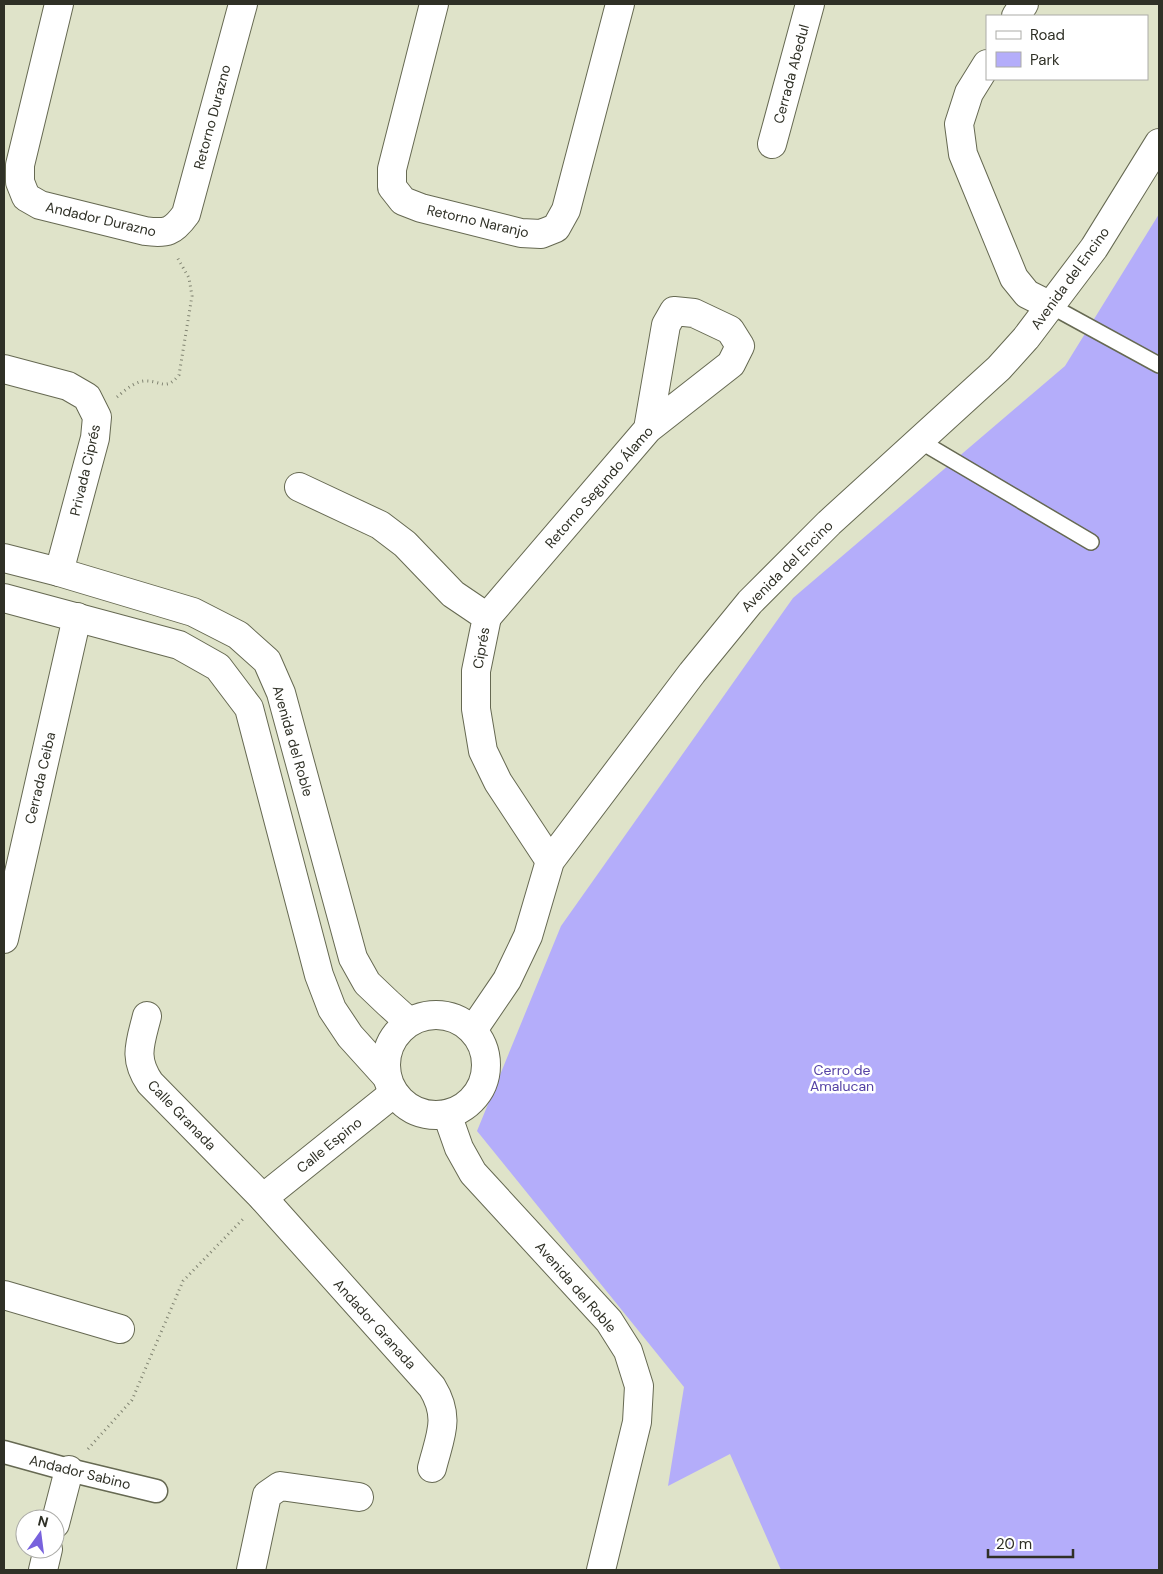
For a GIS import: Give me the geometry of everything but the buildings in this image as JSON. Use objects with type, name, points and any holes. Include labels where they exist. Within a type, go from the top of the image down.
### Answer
[{"type":"street","name":"Andador Durazno","points":[[59,4],[20,165],[20,182],[26,197],[40,205],[145,231],[169,230]]},
{"type":"street","name":"Retorno Durazno","points":[[169,230],[186,214],[243,4]]},
{"type":"street","name":"Retorno Naranjo","points":[[434,4],[392,169],[392,187],[403,201],[421,208],[521,233],[541,234],[556,228],[566,210],[620,4]]},
{"type":"street","name":"Cerrada Abedul","points":[[772,144],[810,4]]},
{"type":"street","points":[[1017,15],[1024,4]]},
{"type":"street","points":[[986,66],[969,93],[959,124],[963,154],[1014,278],[1027,294],[1051,306]]},
{"type":"street","name":"Avenida del Encino","points":[[473,1030],[507,980],[528,936],[550,861],[686,680],[750,602],[829,523],[999,368],[1026,338],[1094,248],[1159,143]]},
{"type":"street","name":"Retorno Segundo Álamo","points":[[487,617],[648,429],[731,364],[740,346],[730,330],[694,313],[674,311],[666,325],[648,429]]},
{"type":"street","name":"Privada Ciprés","points":[[4,370],[68,386],[87,397],[97,417],[95,438],[59,572]]},
{"type":"street","name":"Ciprés","points":[[299,487],[380,525],[405,544],[453,594],[487,617],[476,671],[476,709],[484,750],[498,782],[550,861]]},
{"type":"street","name":"Avenida del Roble","points":[[4,558],[59,572],[193,612],[238,635],[267,661],[281,693],[353,958],[367,983],[409,1022]]},
{"type":"street","points":[[4,598],[77,616],[179,645],[218,667],[249,708],[319,975],[332,1009],[350,1036],[391,1085],[409,1106],[430,1115],[447,1114],[466,1106],[480,1090],[487,1069],[484,1048],[473,1030],[454,1017],[431,1015],[409,1022],[398,1032],[389,1046],[386,1061],[391,1085]]},
{"type":"street","name":"Cerrada Ceiba","points":[[4,939],[77,616]]},
{"type":"street","name":"Calle Granada","points":[[147,1016],[139,1052],[142,1072],[150,1083],[263,1198]]},
{"type":"street","name":"Calle Espino","points":[[263,1198],[391,1085]]},
{"type":"street","name":"Avenida del Roble","points":[[447,1114],[459,1148],[473,1172],[610,1321],[628,1351],[640,1386],[638,1422],[608,1568]]},
{"type":"street","name":"Andador Granada","points":[[263,1198],[432,1387],[440,1400],[443,1413],[442,1428],[432,1468]]},
{"type":"street","points":[[4,1295],[120,1329]]},
{"type":"street","name":"Andador Sabino","points":[[4,1452],[156,1491]]},
{"type":"street","points":[[59,1509],[69,1470]]},
{"type":"street","points":[[251,1570],[267,1495],[280,1486],[359,1497]]},
{"type":"lane","points":[[1051,306],[1159,365]]},
{"type":"lane","points":[[920,441],[1091,542]]},
{"type":"path","points":[[97,417],[125,390],[143,381],[164,385],[173,382],[179,375],[192,296],[190,278],[169,230]]},
{"type":"path","points":[[69,1470],[132,1400],[183,1281],[263,1198]]},
{"type":"green space","name":"Cerro de Amalucan","points":[[1159,214],[1159,1570],[781,1570],[730,1454],[668,1486],[684,1387],[477,1131],[561,926],[793,598],[1065,366]]}]
